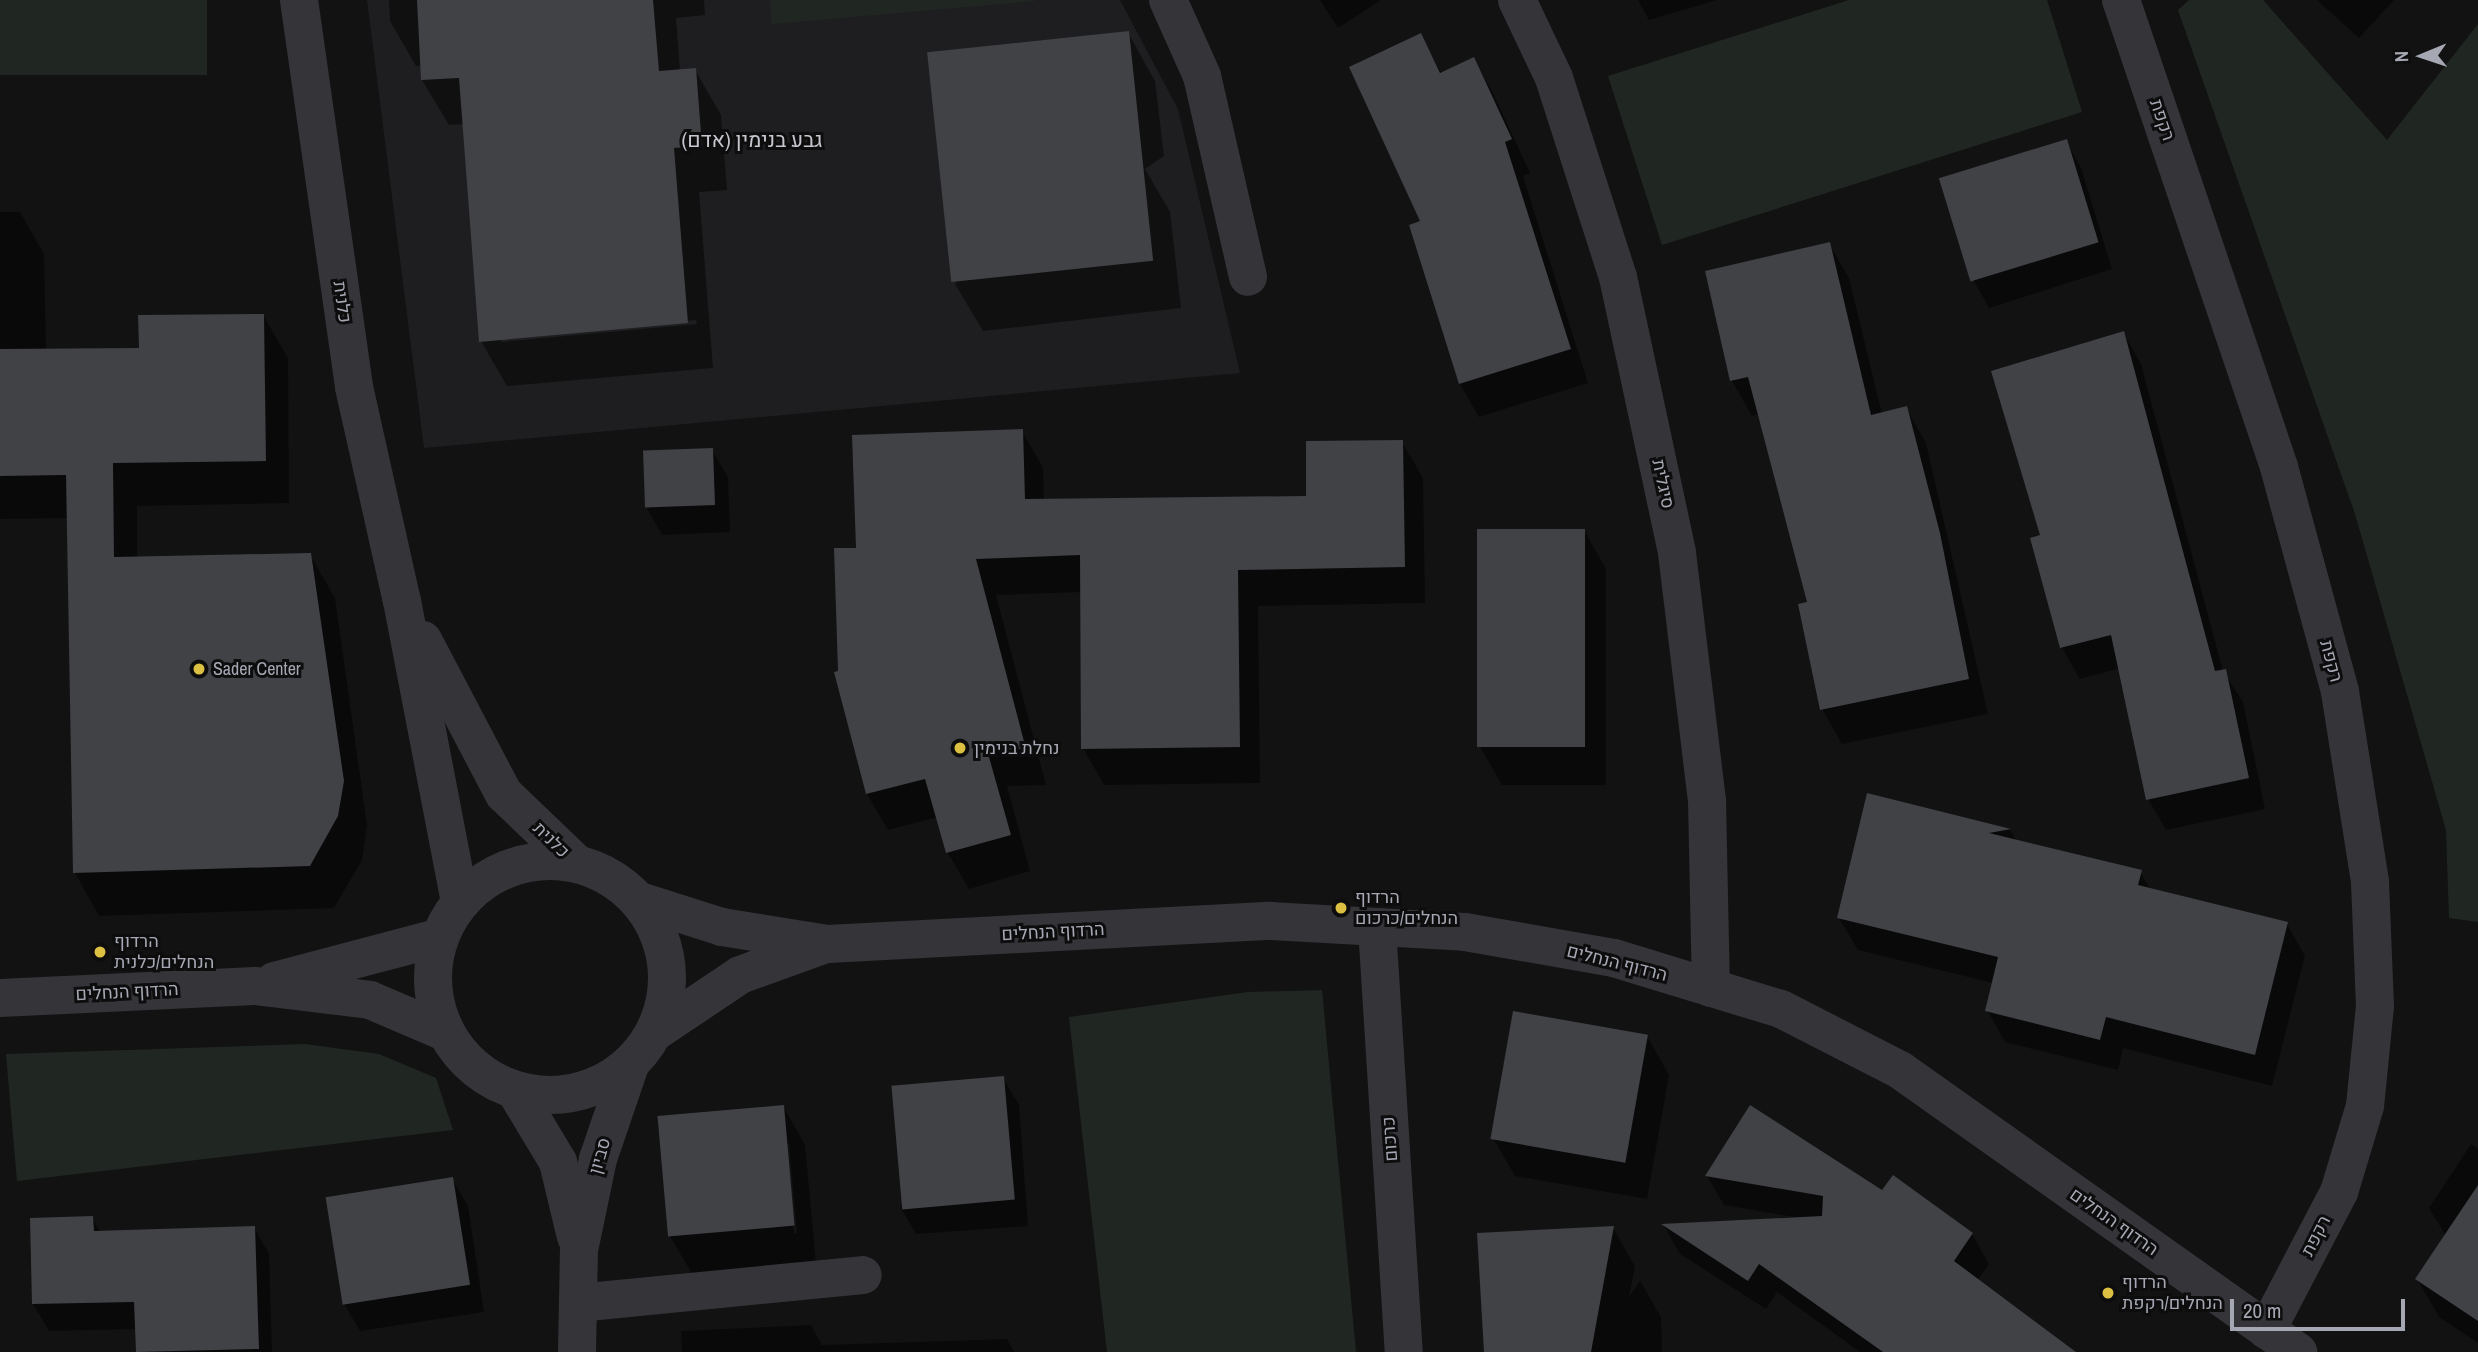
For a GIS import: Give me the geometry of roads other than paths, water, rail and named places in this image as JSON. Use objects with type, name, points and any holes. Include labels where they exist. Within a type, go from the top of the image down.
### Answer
[{"type":"street","name":"כלנית","points":[[299,0],[354,387],[402,601],[460,902]]},
{"type":"street","points":[[1168,0],[1202,76],[1248,277]]},
{"type":"street","name":"סיגלית","points":[[1517,0],[1554,78],[1618,277],[1677,553],[1707,800],[1711,988]]},
{"type":"street","name":"רקפת","points":[[2121,0],[2278,467],[2340,692],[2371,882],[2375,1006],[2365,1105],[2339,1192],[2267,1330]]},
{"type":"street","name":"כלנית","points":[[402,601],[504,794],[575,862]]},
{"type":"street","points":[[543,860],[575,862],[611,877],[640,901],[659,931],[667,965],[667,1000],[655,1032],[630,1065],[596,1087],[556,1097],[516,1092],[488,1079],[464,1058],[445,1032],[435,1002],[432,969],[440,937],[460,902],[484,880],[512,866],[543,860]]},
{"type":"street","name":"הרדוף הנחלים","points":[[640,901],[722,927],[828,944],[1270,922],[1465,932],[1614,958],[1782,1009],[1900,1070],[2298,1352]]},
{"type":"street","name":"כרכום","points":[[1377,927],[1404,1352]]},
{"type":"street","name":"הרדוף הנחלים","points":[[255,986],[440,937]]},
{"type":"street","name":"הרדוף הנחלים","points":[[655,1032],[740,975],[828,944]]},
{"type":"street","name":"הרדוף הנחלים","points":[[0,998],[255,986],[370,1000],[445,1032]]},
{"type":"street","name":"סביון","points":[[577,1352],[579,1250],[598,1159],[630,1065]]},
{"type":"street","name":"סביון","points":[[516,1092],[558,1162],[579,1250]]},
{"type":"street","points":[[578,1303],[863,1275]]},
{"type":"place","name":"Sader Center","points":[[199,669]]},
{"type":"place","name":"נחלת בנימין","points":[[960,748]]},
{"type":"place","name":"הרדוף הנחלים/כרכום","points":[[1341,908]]},
{"type":"place","name":"הרדוף הנחלים/כלנית","points":[[100,952]]},
{"type":"place","name":"הרדוף הנחלים/רקפת","points":[[2108,1293]]},
{"type":"district","name":"גבע בנימין (אדם)","points":[[752,140]]}]
